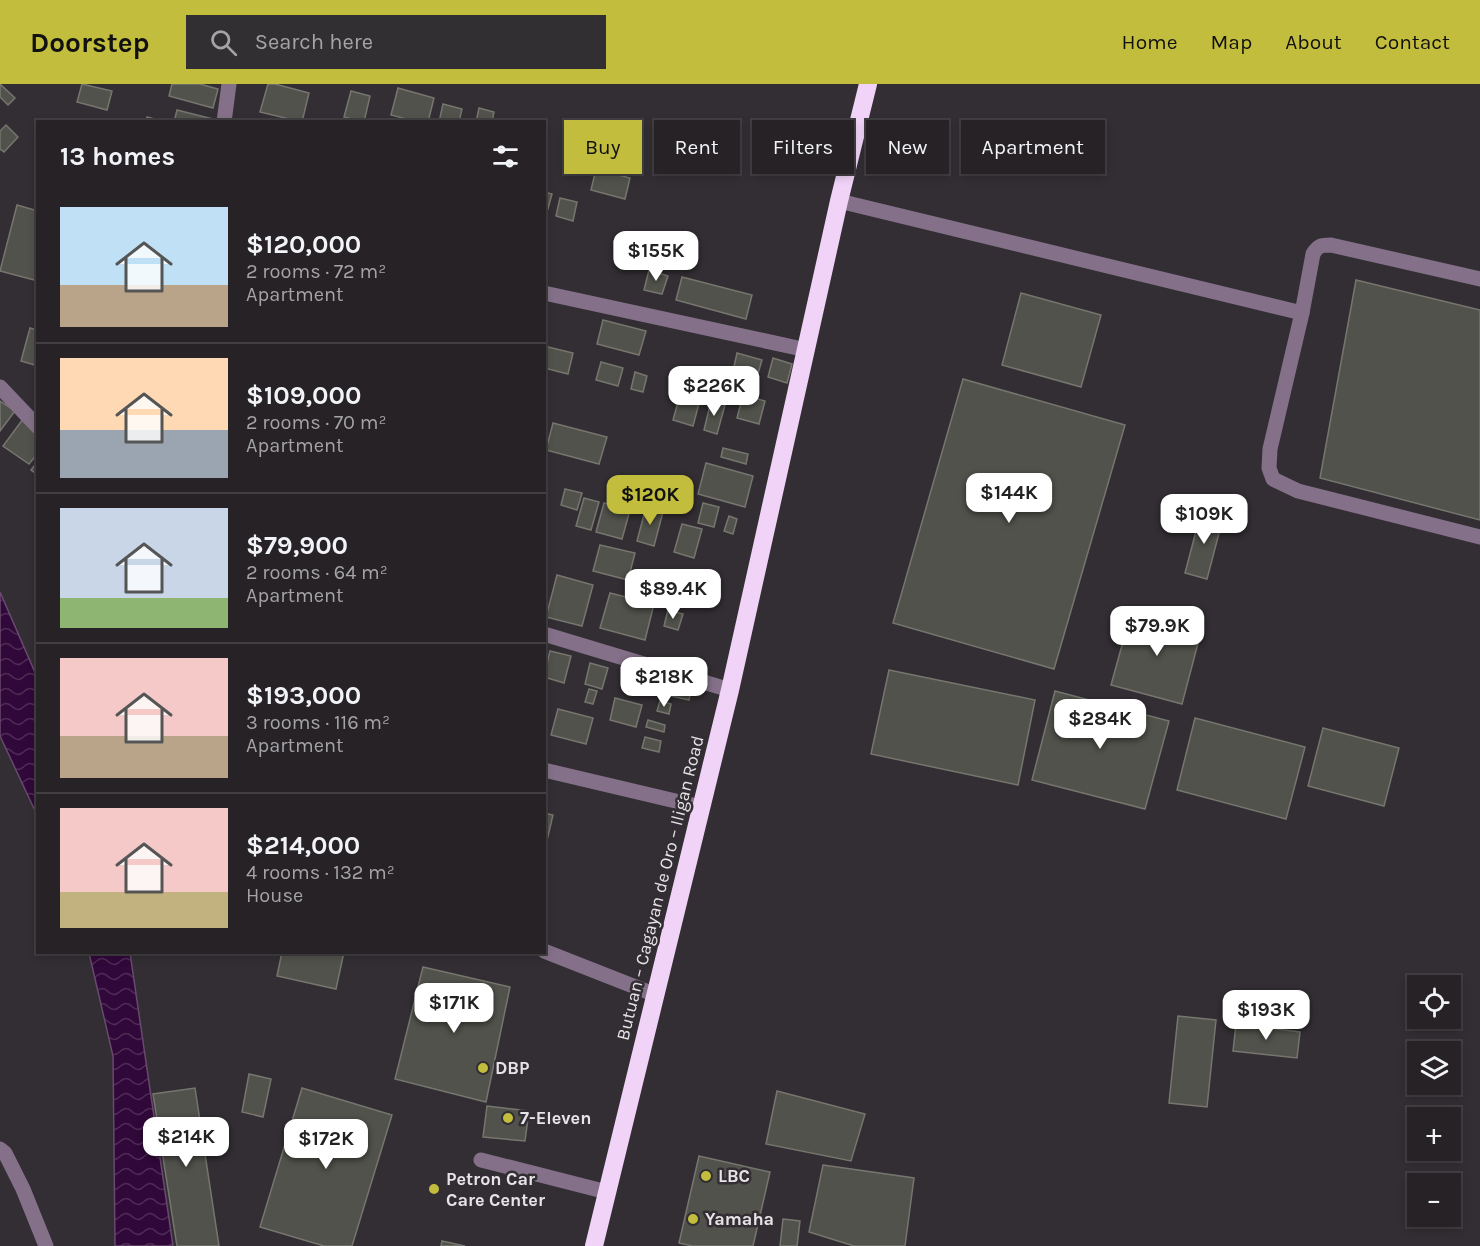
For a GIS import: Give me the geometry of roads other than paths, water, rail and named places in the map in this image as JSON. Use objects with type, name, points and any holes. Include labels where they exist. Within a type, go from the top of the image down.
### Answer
[{"type":"highway","name":"Butuan – Cagayan de Oro – Iligan Road","points":[[594,1246],[730,690],[839,201],[868,84]]},
{"type":"street","points":[[224,120],[229,84]]},
{"type":"street","points":[[839,201],[1302,313]]},
{"type":"street","points":[[1480,279],[1331,245],[1321,245],[1316,248],[1270,449],[1269,468],[1274,479],[1298,491],[1480,537]]},
{"type":"street","points":[[546,293],[807,350]]},
{"type":"street","points":[[0,387],[36,425]]},
{"type":"street","points":[[546,635],[730,690]]},
{"type":"street","points":[[546,770],[701,807]]},
{"type":"street","points":[[546,952],[656,995]]},
{"type":"street","points":[[0,1149],[5,1153],[23,1189],[46,1246]]},
{"type":"street","points":[[481,1160],[607,1192]]},
{"type":"water","points":[[0,592],[36,675],[36,813],[0,736]]},
{"type":"water","points":[[89,954],[130,954],[173,1246],[115,1246],[113,1056]]},
{"type":"place","name":"DBP","points":[[483,1068]]},
{"type":"place","name":"7-Eleven","points":[[508,1118]]},
{"type":"place","name":"LBC","points":[[706,1176]]},
{"type":"place","name":"Petron Car Care Center","points":[[434,1189]]},
{"type":"place","name":"Yamaha","points":[[693,1219]]}]
